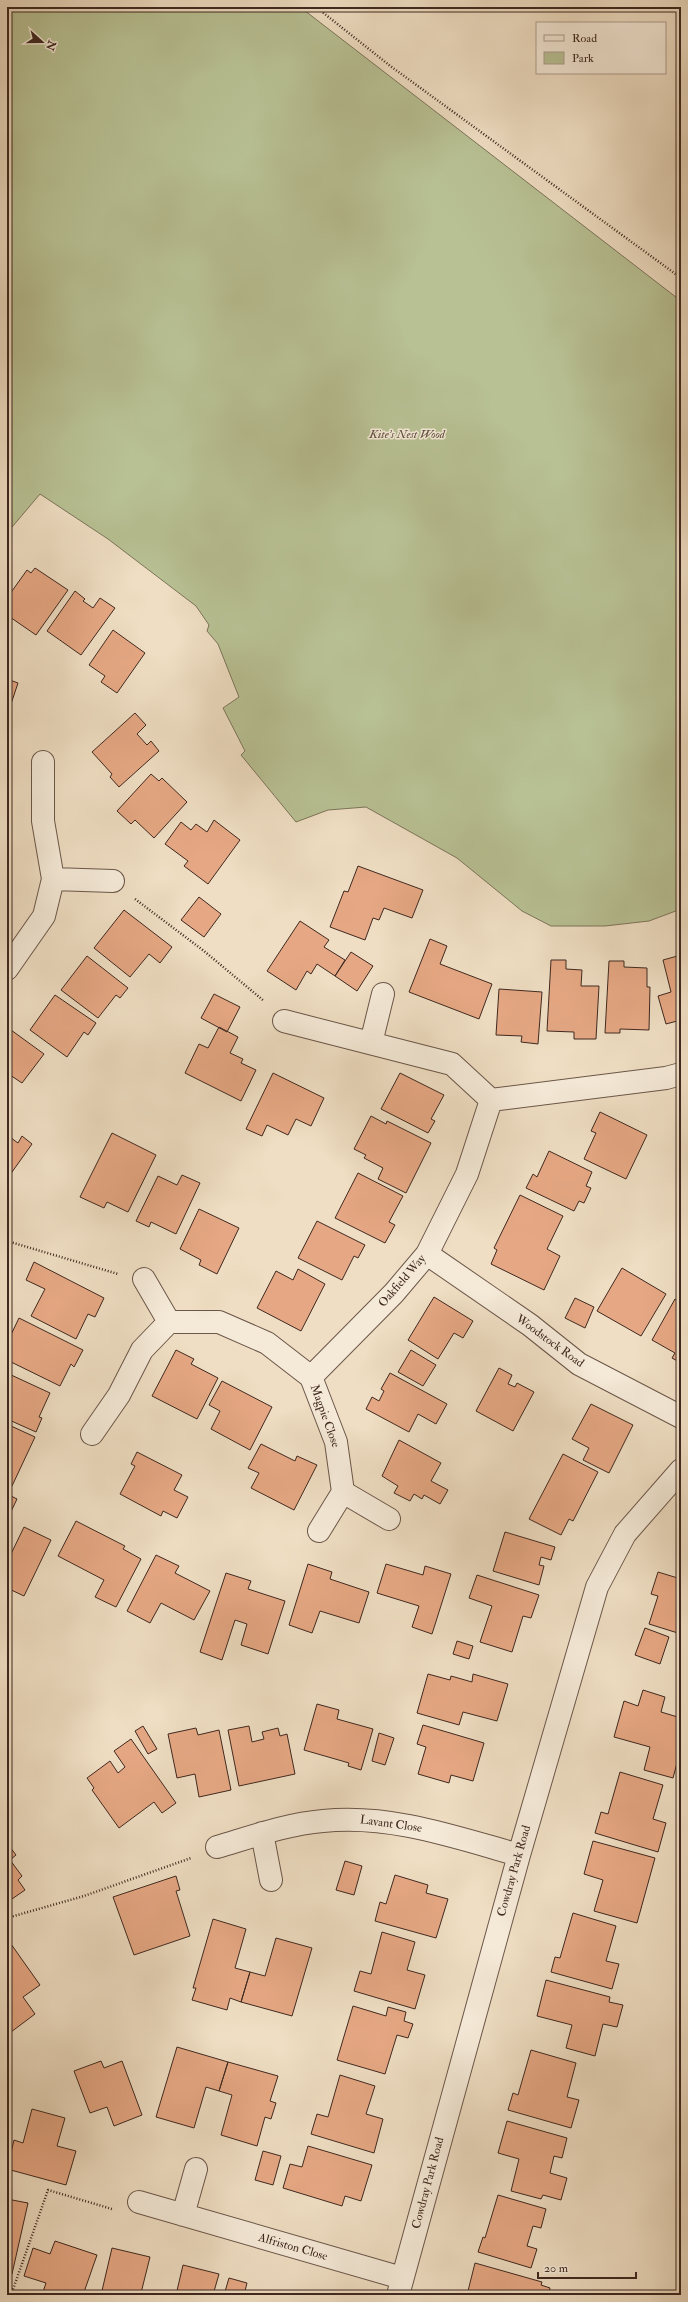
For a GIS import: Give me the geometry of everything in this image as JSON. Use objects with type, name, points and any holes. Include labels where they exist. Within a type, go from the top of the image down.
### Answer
[{"type":"street","points":[[7,969],[44,916],[53,879],[43,821],[43,762]]},
{"type":"street","points":[[53,879],[113,881]]},
{"type":"street","points":[[371,1043],[383,994]]},
{"type":"street","points":[[284,1021],[452,1064],[491,1100],[666,1078],[681,1074]]},
{"type":"street","name":"Oakfield Way","points":[[310,1377],[394,1293],[427,1254],[467,1174],[491,1100]]},
{"type":"street","name":"Woodstock Road","points":[[427,1254],[530,1325],[579,1364],[681,1417]]},
{"type":"street","points":[[92,1434],[119,1394],[142,1350],[169,1322],[144,1279]]},
{"type":"street","name":"Magpie Close","points":[[169,1322],[219,1322],[267,1343],[310,1377],[336,1442],[343,1492]]},
{"type":"street","name":"Cowdray Park Road","points":[[400,2287],[518,1855],[597,1587],[625,1534],[681,1470]]},
{"type":"street","points":[[319,1531],[343,1492],[389,1519]]},
{"type":"street","name":"Lavant Close","points":[[217,1847],[262,1833],[321,1821],[358,1819],[420,1827],[518,1855]]},
{"type":"street","points":[[262,1833],[271,1880]]},
{"type":"street","points":[[183,2215],[196,2169]]},
{"type":"street","name":"Alfriston Close","points":[[139,2202],[183,2215],[400,2287]]},
{"type":"path","points":[[316,7],[395,70],[681,278]]},
{"type":"path","points":[[113,881],[125,892],[204,951],[273,1009],[284,1021]]},
{"type":"path","points":[[7,1241],[125,1276],[144,1279]]},
{"type":"path","points":[[7,1918],[84,1896],[208,1852],[217,1847]]},
{"type":"path","points":[[11,2295],[48,2190],[122,2212],[139,2202]]},
{"type":"green space","name":"Kite's Nest Wood","points":[[7,7],[300,7],[681,301],[681,909],[649,921],[605,926],[551,926],[522,911],[457,858],[366,807],[328,810],[296,822],[241,755],[245,751],[223,708],[239,697],[218,644],[207,631],[209,625],[196,606],[108,539],[40,494],[7,533]]},
{"type":"building","points":[[35,568],[68,590],[36,635],[7,615],[7,598],[27,570],[31,573]]},
{"type":"building","points":[[75,591],[85,599],[83,601],[93,608],[100,598],[115,608],[81,655],[47,631]]},
{"type":"building","points":[[113,630],[145,653],[117,693],[101,682],[105,676],[89,665]]},
{"type":"building","points":[[7,679],[18,683],[7,716]]},
{"type":"building","points":[[135,713],[146,725],[137,734],[147,745],[151,741],[159,751],[119,787],[110,777],[112,774],[92,752]]},
{"type":"building","points":[[151,774],[159,781],[162,778],[187,802],[154,838],[135,820],[131,824],[117,811]]},
{"type":"building","points":[[214,820],[240,840],[208,884],[184,866],[188,861],[165,844],[181,822],[191,830],[196,824],[207,832]]},
{"type":"building","points":[[358,866],[423,890],[412,918],[384,908],[379,920],[373,918],[365,940],[330,927],[344,891],[348,892]]},
{"type":"building","points":[[199,897],[221,914],[204,937],[181,920]]},
{"type":"building","points":[[124,910],[172,947],[160,963],[149,954],[130,977],[94,948]]},
{"type":"building","points":[[300,921],[329,940],[324,947],[345,960],[335,976],[317,964],[311,974],[307,971],[296,990],[267,971]]},
{"type":"building","points":[[430,939],[447,946],[440,964],[492,984],[479,1019],[409,992]]},
{"type":"building","points":[[351,952],[373,966],[357,991],[335,976]]},
{"type":"building","points":[[681,955],[681,1020],[666,1024],[658,996],[671,992],[663,960]]},
{"type":"building","points":[[87,956],[128,988],[120,998],[116,995],[98,1018],[61,990]]},
{"type":"building","points":[[551,960],[566,960],[566,969],[582,970],[581,986],[599,986],[596,1039],[574,1039],[574,1032],[547,1031]]},
{"type":"building","points":[[609,961],[624,961],[624,967],[647,968],[647,987],[650,987],[649,1030],[620,1029],[620,1033],[605,1033]]},
{"type":"building","points":[[499,989],[542,992],[538,1044],[521,1042],[522,1036],[496,1035]]},
{"type":"building","points":[[214,994],[240,1007],[227,1032],[201,1018]]},
{"type":"building","points":[[55,995],[96,1023],[88,1035],[84,1032],[67,1057],[30,1030]]},
{"type":"building","points":[[219,1027],[238,1037],[230,1053],[243,1059],[241,1063],[256,1070],[241,1101],[185,1073],[199,1044],[208,1048]]},
{"type":"building","points":[[11,1030],[44,1054],[22,1083],[7,1073],[7,1036]]},
{"type":"building","points":[[273,1073],[324,1098],[311,1126],[296,1119],[288,1135],[267,1125],[262,1136],[246,1129]]},
{"type":"building","points":[[400,1073],[444,1095],[431,1119],[435,1121],[428,1133],[381,1109]]},
{"type":"building","points":[[600,1112],[647,1135],[626,1179],[584,1159],[596,1133],[591,1131]]},
{"type":"building","points":[[371,1116],[386,1124],[387,1121],[431,1143],[406,1193],[378,1179],[383,1168],[364,1158],[366,1155],[354,1149]]},
{"type":"building","points":[[112,1133],[156,1155],[128,1212],[107,1202],[104,1208],[80,1197]]},
{"type":"building","points":[[7,1135],[18,1143],[22,1136],[32,1144],[7,1179]]},
{"type":"building","points":[[549,1151],[592,1172],[586,1186],[591,1188],[584,1203],[579,1201],[574,1211],[526,1188],[533,1174],[537,1177]]},
{"type":"building","points":[[358,1173],[403,1196],[389,1222],[395,1225],[385,1243],[335,1218]]},
{"type":"building","points":[[182,1175],[200,1183],[176,1234],[151,1222],[149,1227],[136,1221],[158,1176],[177,1185]]},
{"type":"building","points":[[520,1195],[563,1216],[547,1249],[560,1256],[544,1290],[491,1264],[497,1250],[494,1248]]},
{"type":"building","points":[[199,1209],[239,1228],[217,1274],[199,1265],[201,1260],[180,1249]]},
{"type":"building","points":[[317,1221],[365,1245],[358,1258],[354,1256],[342,1280],[298,1258]]},
{"type":"building","points":[[34,1262],[104,1298],[95,1317],[88,1314],[76,1339],[31,1316],[45,1289],[26,1280]]},
{"type":"building","points":[[622,1268],[666,1294],[641,1336],[597,1311]]},
{"type":"building","points":[[298,1269],[325,1284],[301,1331],[257,1308],[276,1271],[293,1280]]},
{"type":"building","points":[[434,1297],[473,1321],[463,1338],[454,1333],[438,1359],[408,1340]]},
{"type":"building","points":[[575,1298],[594,1307],[585,1328],[565,1318]]},
{"type":"building","points":[[675,1299],[681,1302],[681,1363],[672,1358],[675,1353],[652,1340]]},
{"type":"building","points":[[19,1318],[83,1350],[74,1367],[71,1364],[60,1386],[7,1360],[7,1343]]},
{"type":"building","points":[[176,1350],[194,1359],[191,1364],[218,1378],[197,1419],[152,1396]]},
{"type":"building","points":[[411,1350],[436,1365],[423,1386],[398,1372]]},
{"type":"building","points":[[499,1368],[512,1375],[508,1384],[515,1387],[517,1383],[534,1392],[513,1431],[476,1411]]},
{"type":"building","points":[[390,1373],[447,1404],[436,1424],[418,1414],[409,1432],[366,1409],[372,1397],[379,1401],[384,1391],[381,1389]]},
{"type":"building","points":[[9,1374],[50,1393],[39,1417],[42,1418],[36,1432],[7,1419]]},
{"type":"building","points":[[222,1381],[272,1407],[250,1450],[211,1429],[220,1411],[209,1405]]},
{"type":"building","points":[[591,1404],[633,1425],[609,1473],[583,1460],[589,1448],[572,1439]]},
{"type":"building","points":[[11,1426],[35,1437],[12,1486],[7,1484],[7,1435]]},
{"type":"building","points":[[399,1440],[441,1463],[431,1481],[448,1490],[440,1504],[424,1495],[422,1499],[414,1494],[410,1501],[394,1493],[398,1486],[382,1476]]},
{"type":"building","points":[[261,1444],[295,1461],[297,1456],[317,1465],[294,1510],[251,1488],[259,1473],[248,1468]]},
{"type":"building","points":[[137,1452],[182,1475],[174,1490],[188,1497],[177,1518],[163,1511],[161,1516],[120,1494],[135,1466],[131,1464]]},
{"type":"building","points":[[563,1454],[598,1472],[573,1521],[569,1519],[561,1535],[529,1519]]},
{"type":"building","points":[[7,1494],[17,1499],[7,1520]]},
{"type":"building","points":[[76,1521],[125,1546],[123,1549],[141,1559],[116,1607],[95,1597],[104,1580],[58,1556]]},
{"type":"building","points":[[24,1527],[51,1540],[24,1596],[7,1588],[7,1552],[11,1554]]},
{"type":"building","points":[[505,1532],[555,1547],[551,1560],[541,1557],[539,1565],[544,1566],[539,1585],[493,1571]]},
{"type":"building","points":[[156,1555],[179,1566],[175,1573],[210,1591],[194,1620],[161,1603],[150,1623],[127,1611]]},
{"type":"building","points":[[308,1564],[332,1572],[330,1579],[369,1592],[359,1623],[320,1611],[312,1633],[289,1625]]},
{"type":"building","points":[[386,1564],[423,1575],[425,1566],[451,1574],[432,1634],[412,1627],[419,1606],[377,1593]]},
{"type":"building","points":[[658,1572],[681,1579],[681,1634],[649,1624],[658,1596],[651,1594]]},
{"type":"building","points":[[226,1573],[251,1581],[248,1589],[285,1601],[268,1654],[241,1645],[247,1624],[235,1620],[222,1660],[200,1652]]},
{"type":"building","points":[[477,1575],[539,1595],[531,1618],[523,1616],[512,1652],[480,1642],[492,1606],[469,1598]]},
{"type":"building","points":[[645,1628],[669,1637],[660,1664],[635,1655]]},
{"type":"building","points":[[457,1641],[473,1646],[469,1659],[453,1654]]},
{"type":"building","points":[[428,1674],[450,1680],[451,1676],[472,1682],[473,1674],[508,1684],[497,1721],[463,1712],[459,1725],[417,1713]]},
{"type":"building","points":[[643,1690],[665,1697],[661,1712],[681,1718],[681,1748],[673,1778],[644,1770],[650,1747],[614,1737],[624,1701],[638,1706]]},
{"type":"building","points":[[317,1704],[339,1710],[337,1719],[373,1729],[361,1770],[348,1766],[349,1763],[304,1750]]},
{"type":"building","points":[[423,1725],[484,1743],[473,1781],[451,1775],[449,1783],[418,1774],[426,1747],[417,1744]]},
{"type":"building","points":[[143,1726],[157,1749],[148,1754],[135,1731]]},
{"type":"building","points":[[249,1726],[252,1742],[264,1739],[262,1732],[278,1728],[280,1736],[287,1734],[295,1774],[239,1786],[228,1730]]},
{"type":"building","points":[[196,1728],[198,1735],[219,1730],[231,1790],[199,1797],[195,1774],[177,1778],[168,1734]]},
{"type":"building","points":[[379,1733],[394,1738],[385,1765],[372,1761]]},
{"type":"building","points":[[131,1739],[176,1803],[162,1813],[154,1802],[119,1828],[92,1790],[94,1788],[87,1778],[110,1761],[118,1773],[125,1767],[114,1751]]},
{"type":"building","points":[[620,1772],[663,1785],[653,1819],[666,1823],[658,1852],[595,1833],[601,1812],[608,1814]]},
{"type":"building","points":[[593,1841],[655,1858],[637,1923],[594,1911],[603,1880],[584,1874]]},
{"type":"building","points":[[7,1843],[16,1855],[10,1860],[22,1876],[18,1880],[25,1890],[9,1901],[7,1897]]},
{"type":"building","points":[[345,1861],[362,1866],[354,1895],[336,1890]]},
{"type":"building","points":[[395,1875],[428,1885],[426,1893],[448,1899],[436,1938],[375,1921],[380,1902],[386,1904]]},
{"type":"building","points":[[176,1876],[180,1890],[176,1891],[190,1936],[134,1955],[113,1897]]},
{"type":"building","points":[[573,1913],[616,1926],[606,1961],[619,1964],[612,1989],[551,1972],[555,1957],[560,1958]]},
{"type":"building","points":[[213,1919],[246,1929],[235,1968],[250,1972],[241,2002],[230,1998],[227,2010],[192,2000],[196,1988],[193,1988]]},
{"type":"building","points":[[382,1932],[415,1942],[407,1970],[425,1975],[415,2009],[354,1991],[360,1971],[371,1974]]},
{"type":"building","points":[[276,1938],[312,1948],[292,2016],[241,2002],[250,1972],[265,1976]]},
{"type":"building","points":[[11,1944],[40,1985],[23,1997],[35,2014],[7,2035],[7,1947]]},
{"type":"building","points":[[546,1980],[610,1997],[609,2002],[623,2005],[617,2027],[603,2024],[595,2056],[566,2048],[572,2025],[537,2016]]},
{"type":"building","points":[[353,2006],[386,2016],[388,2007],[406,2012],[404,2021],[413,2024],[408,2038],[397,2035],[385,2074],[337,2060]]},
{"type":"building","points":[[177,2047],[228,2062],[219,2091],[206,2087],[194,2128],[156,2117]]},
{"type":"building","points":[[531,2050],[576,2063],[567,2097],[579,2100],[571,2128],[508,2110],[513,2093],[518,2095]]},
{"type":"building","points":[[101,2061],[104,2068],[122,2061],[142,2115],[114,2126],[107,2107],[90,2113],[74,2071]]},
{"type":"building","points":[[228,2062],[278,2076],[270,2101],[276,2103],[271,2119],[265,2117],[257,2146],[221,2135],[232,2095],[219,2091]]},
{"type":"building","points":[[340,2075],[375,2086],[366,2114],[383,2119],[374,2153],[311,2134],[317,2114],[328,2117]]},
{"type":"building","points":[[32,2109],[65,2118],[57,2146],[76,2151],[66,2185],[7,2169],[14,2140],[23,2143]]},
{"type":"building","points":[[507,2121],[567,2138],[562,2158],[554,2156],[550,2173],[567,2178],[561,2200],[543,2195],[541,2199],[511,2191],[519,2159],[498,2153]]},
{"type":"building","points":[[308,2146],[372,2165],[361,2201],[345,2196],[342,2206],[283,2188],[290,2164],[302,2167]]},
{"type":"building","points":[[263,2151],[281,2156],[273,2185],[255,2180]]},
{"type":"building","points":[[498,2195],[546,2209],[541,2228],[533,2226],[527,2246],[537,2249],[531,2268],[478,2252],[483,2237],[485,2238]]},
{"type":"building","points":[[7,2199],[28,2203],[12,2274],[7,2273]]},
{"type":"building","points":[[55,2241],[97,2255],[83,2295],[42,2295],[46,2283],[24,2276],[33,2248],[50,2254]]},
{"type":"building","points":[[112,2248],[150,2257],[141,2293],[148,2295],[101,2295]]},
{"type":"building","points":[[475,2263],[542,2282],[541,2285],[550,2288],[549,2295],[467,2295]]},
{"type":"building","points":[[183,2265],[219,2274],[213,2295],[176,2295]]},
{"type":"building","points":[[229,2278],[247,2283],[244,2295],[224,2295]]}]
